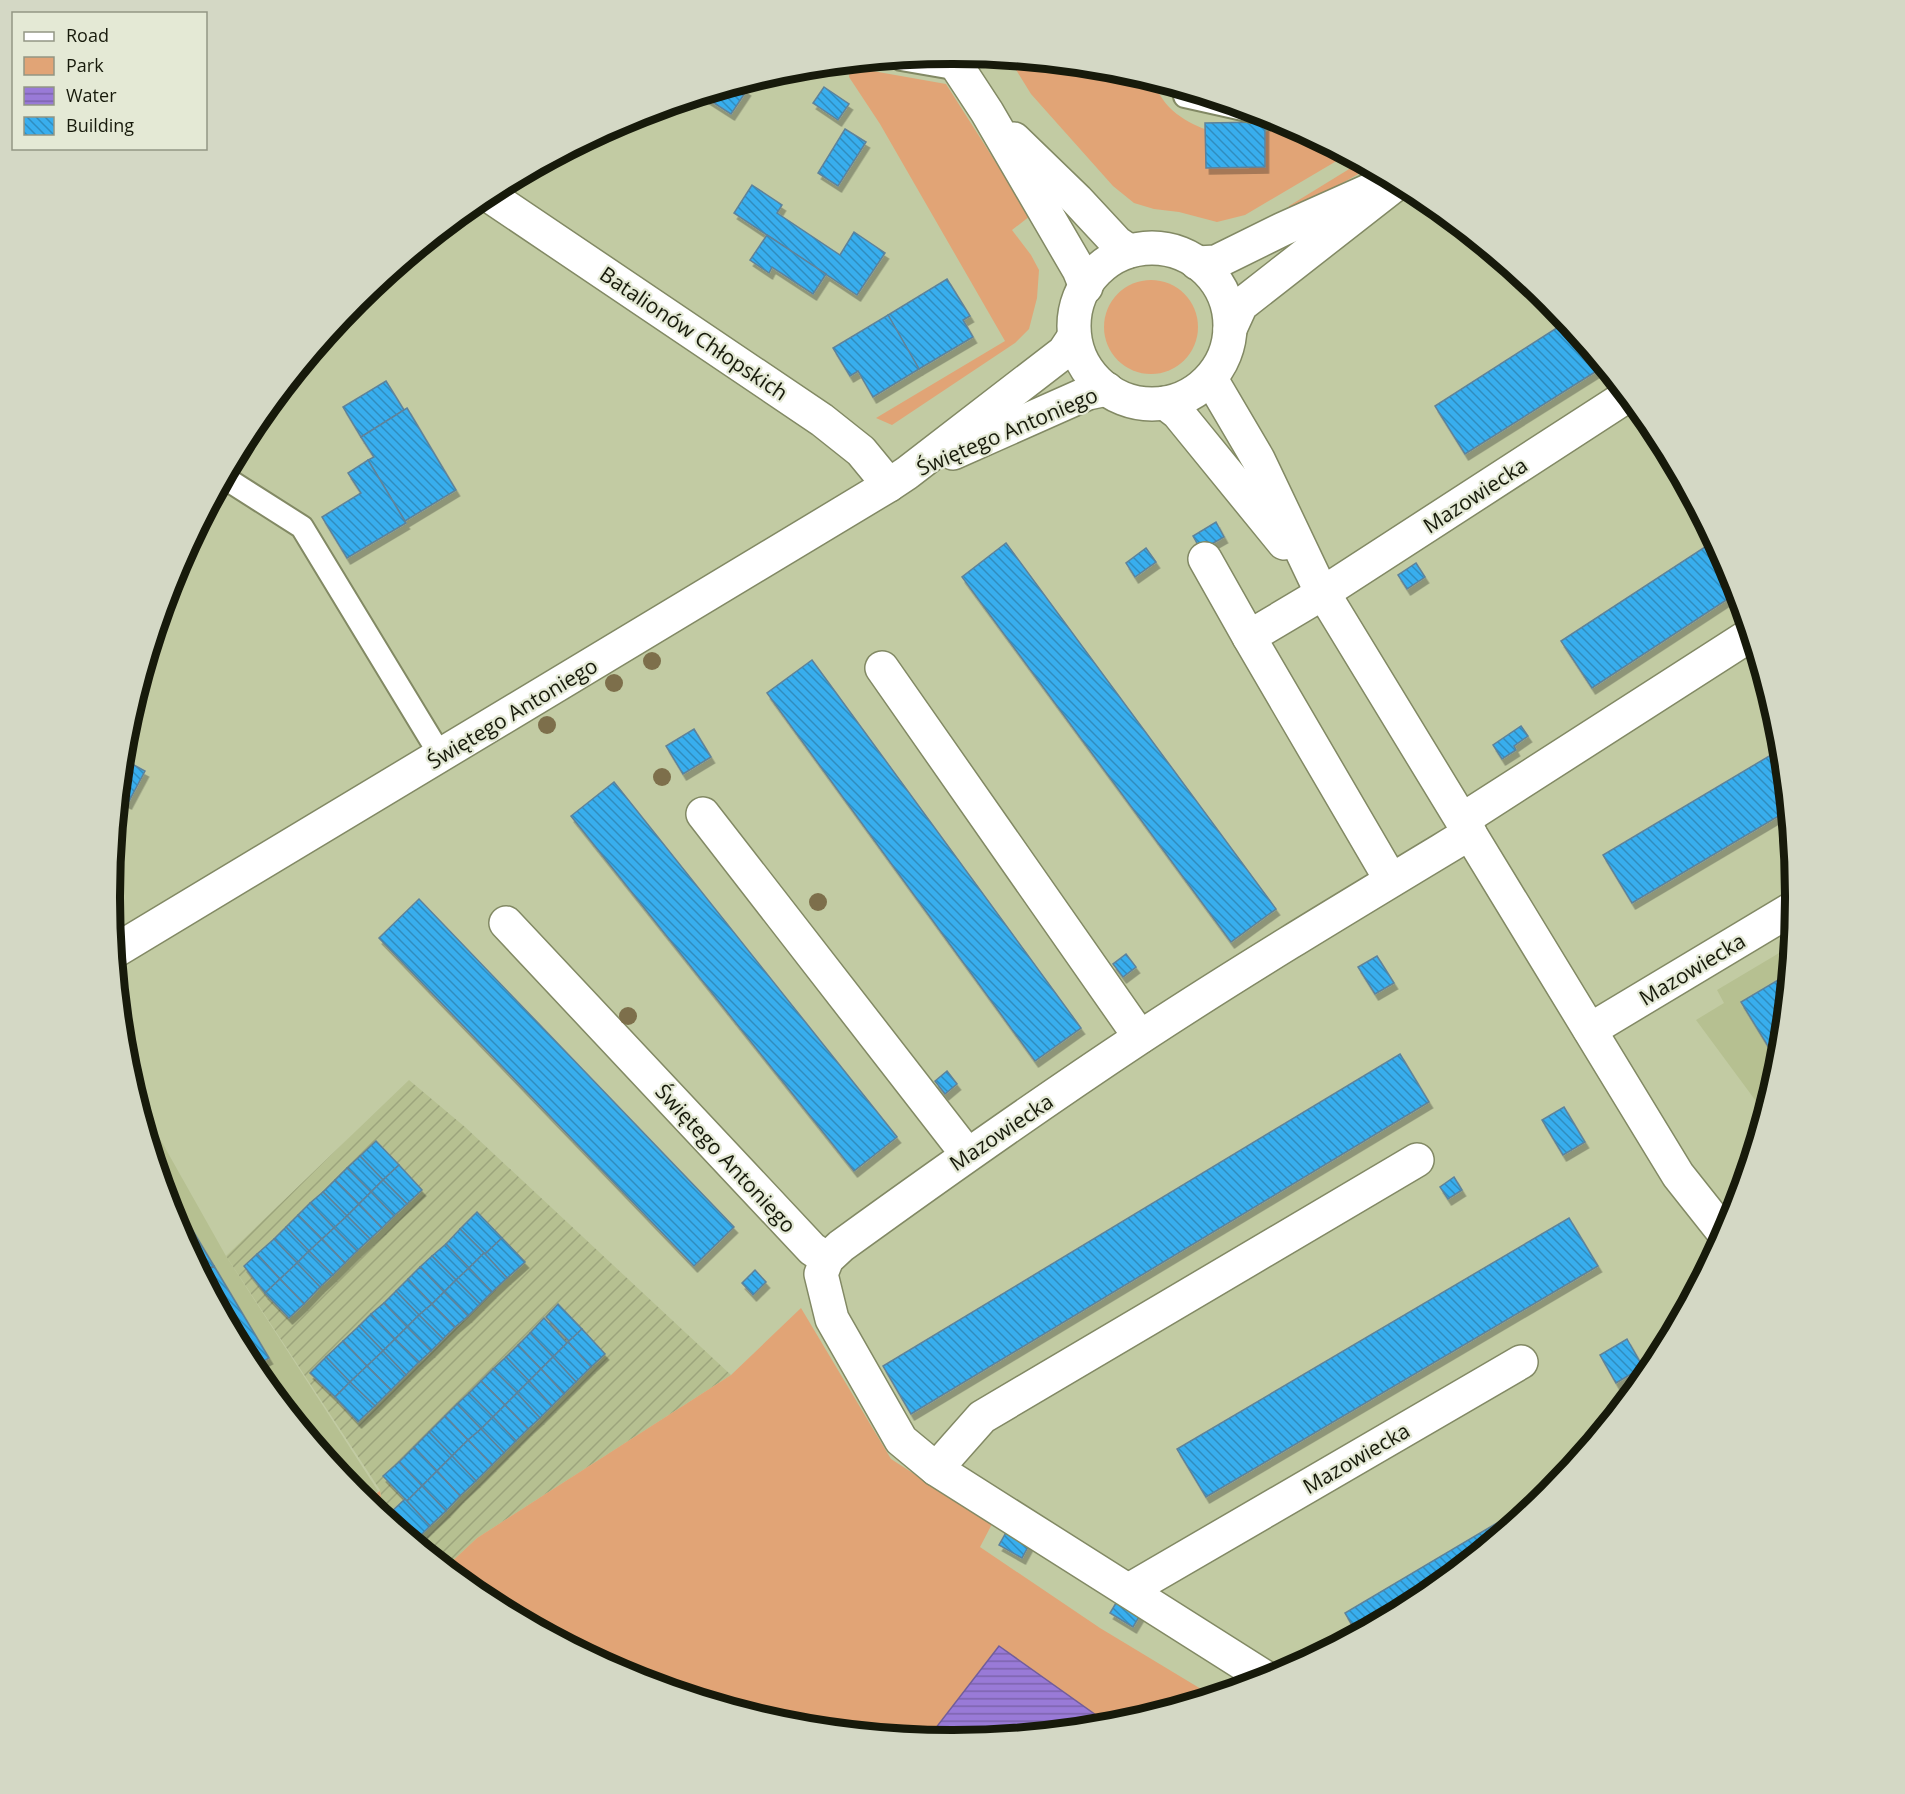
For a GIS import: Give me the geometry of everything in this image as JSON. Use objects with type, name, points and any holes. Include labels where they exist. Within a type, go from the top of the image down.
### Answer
[{"type":"street","points":[[955,64],[987,112],[1079,270],[1086,287]]},
{"type":"street","points":[[987,112],[1077,200],[1117,243],[1129,251]]},
{"type":"street","points":[[1197,263],[1216,262],[1283,229],[1383,185]]},
{"type":"street","points":[[1230,329],[1228,308],[1217,283],[1209,272],[1180,254],[1146,249],[1129,251],[1105,263],[1086,287],[1078,304],[1074,321],[1074,338],[1083,363],[1107,389],[1135,401],[1165,403],[1192,395],[1211,379],[1223,358],[1230,329],[1241,305],[1389,189]]},
{"type":"street","name":"Batalionów Chłopskich","points":[[496,201],[822,420],[898,479]]},
{"type":"street","name":"Świętego Antoniego","points":[[122,947],[898,479],[1064,352],[1074,338]]},
{"type":"street","points":[[1211,379],[1258,459],[1320,587],[1678,1175],[1718,1225]]},
{"type":"street","name":"Świętego Antoniego","points":[[898,479],[1088,393],[1107,389]]},
{"type":"street","name":"Mazowiecka","points":[[1249,637],[1320,587],[1620,400]]},
{"type":"street","points":[[1165,403],[1178,413],[1320,587]]},
{"type":"street","points":[[1205,559],[1391,880]]},
{"type":"street","name":"Mazowiecka","points":[[827,1259],[841,1246],[967,1154],[1140,1037],[1391,880],[1466,826],[1744,639]]},
{"type":"street","points":[[882,668],[1140,1037]]},
{"type":"street","points":[[703,814],[967,1154]]},
{"type":"street","name":"Mazowiecka","points":[[1590,1030],[1784,913]]},
{"type":"street","name":"Świętego Antoniego","points":[[506,923],[812,1249],[827,1259]]},
{"type":"street","points":[[936,1469],[982,1417],[1417,1160]]},
{"type":"street","points":[[827,1259],[821,1274],[832,1319],[901,1440],[936,1469],[1256,1672]]},
{"type":"street","name":"Mazowiecka","points":[[1129,1590],[1521,1362]]},
{"type":"lane","points":[[231,482],[302,527],[441,756]]},
{"type":"shaded area","points":[[1783,951],[1778,1006],[1759,1105],[1696,1020],[1724,1003],[1717,990]]},
{"type":"shaded area","points":[[409,1080],[465,1127],[731,1375],[477,1538],[452,1561],[382,1503],[380,1490],[226,1256]]},
{"type":"shaded area","points":[[152,1124],[226,1256],[378,1491],[373,1494],[327,1446],[260,1360],[206,1265],[183,1216]]},
{"type":"green space","points":[[1014,67],[1115,80],[1156,90],[1169,107],[1181,117],[1210,131],[1241,135],[1274,130],[1339,160],[1245,215],[1217,222],[1179,212],[1154,209],[1134,203],[1113,186],[1031,94]]},
{"type":"green space","points":[[865,70],[946,84],[1030,216],[1012,230],[1039,270],[1037,298],[1029,329],[1015,343],[892,425],[876,418],[1005,341],[880,124],[849,77],[850,71]]},
{"type":"green space","points":[[1352,167],[1362,172],[1288,210],[1289,206]]},
{"type":"green space","points":[[1151,280],[1169,284],[1184,294],[1194,309],[1198,327],[1194,345],[1184,360],[1169,370],[1151,374],[1133,370],[1118,360],[1108,345],[1104,327],[1108,309],[1118,294],[1133,284]]},
{"type":"green space","points":[[801,1308],[891,1459],[992,1524],[980,1547],[1100,1628],[1203,1690],[1115,1714],[1007,1728],[952,1730],[898,1728],[790,1714],[685,1685],[584,1644],[536,1618],[452,1561],[477,1538],[731,1375]]},
{"type":"green space","points":[[380,1491],[382,1503],[374,1495]]},
{"type":"water","points":[[999,1646],[1098,1717],[1007,1728],[935,1729]]},
{"type":"building","points":[[824,87],[849,104],[838,120],[813,103]]},
{"type":"building","points":[[747,91],[731,114],[711,101]]},
{"type":"building","points":[[1255,122],[1265,126],[1265,167],[1206,168],[1205,123]]},
{"type":"building","points":[[845,129],[866,142],[838,186],[818,173]]},
{"type":"building","points":[[752,185],[782,205],[777,213],[840,255],[854,232],[885,253],[857,295],[734,213]]},
{"type":"building","points":[[767,235],[826,274],[813,294],[772,267],[769,273],[750,260]]},
{"type":"building","points":[[947,279],[970,316],[963,320],[973,337],[919,369],[888,315]]},
{"type":"building","points":[[888,315],[919,369],[873,397],[858,371],[850,376],[833,348]]},
{"type":"building","points":[[1558,327],[1597,371],[1465,454],[1435,406]]},
{"type":"building","points":[[386,381],[404,410],[361,437],[343,407]]},
{"type":"building","points":[[407,408],[456,490],[405,521],[368,460],[374,457],[361,437]]},
{"type":"building","points":[[368,460],[406,523],[347,558],[322,517],[361,493],[348,473]]},
{"type":"building","points":[[1216,522],[1224,537],[1201,550],[1193,536]]},
{"type":"building","points":[[1006,543],[1276,909],[1231,942],[962,577]]},
{"type":"building","points":[[1707,546],[1729,598],[1592,688],[1561,641]]},
{"type":"building","points":[[1146,548],[1156,562],[1135,577],[1126,563]]},
{"type":"building","points":[[1416,563],[1425,577],[1407,589],[1398,575]]},
{"type":"building","points":[[812,660],[1081,1028],[1035,1061],[767,693]]},
{"type":"building","points":[[1521,726],[1528,736],[1514,746],[1516,750],[1502,759],[1493,745]]},
{"type":"building","points":[[694,729],[711,757],[683,774],[666,746]]},
{"type":"building","points":[[1772,754],[1780,815],[1632,903],[1603,855]]},
{"type":"building","points":[[131,763],[145,771],[128,803],[126,802]]},
{"type":"building","points":[[614,782],[897,1137],[854,1171],[571,816]]},
{"type":"building","points":[[419,899],[734,1227],[694,1266],[379,938]]},
{"type":"building","points":[[1126,954],[1136,967],[1123,977],[1113,964]]},
{"type":"building","points":[[1377,956],[1394,983],[1375,994],[1358,967]]},
{"type":"building","points":[[1781,978],[1771,1050],[1741,1002]]},
{"type":"building","points":[[1400,1054],[1429,1102],[911,1414],[883,1366]]},
{"type":"building","points":[[947,1071],[957,1084],[945,1094],[935,1081]]},
{"type":"building","points":[[1564,1107],[1585,1142],[1563,1155],[1542,1120]]},
{"type":"building","points":[[376,1141],[399,1165],[383,1180],[360,1156]]},
{"type":"building","points":[[360,1156],[383,1180],[371,1192],[347,1168]]},
{"type":"building","points":[[399,1165],[422,1190],[407,1204],[383,1180]]},
{"type":"building","points":[[347,1168],[371,1192],[359,1204],[335,1180]]},
{"type":"building","points":[[1454,1177],[1462,1190],[1448,1199],[1440,1187]]},
{"type":"building","points":[[335,1180],[359,1204],[347,1216],[323,1192]]},
{"type":"building","points":[[383,1180],[407,1204],[394,1216],[371,1192]]},
{"type":"building","points":[[323,1192],[347,1216],[334,1228],[310,1203]]},
{"type":"building","points":[[371,1192],[394,1216],[382,1228],[359,1204]]},
{"type":"building","points":[[310,1203],[334,1228],[322,1239],[298,1215]]},
{"type":"building","points":[[359,1204],[382,1228],[370,1239],[347,1216]]},
{"type":"building","points":[[182,1212],[214,1266],[208,1269]]},
{"type":"building","points":[[477,1212],[502,1238],[485,1254],[460,1229]]},
{"type":"building","points":[[298,1215],[322,1239],[309,1251],[286,1227]]},
{"type":"building","points":[[347,1216],[370,1239],[357,1251],[334,1228]]},
{"type":"building","points":[[1569,1218],[1598,1266],[1206,1497],[1177,1449]]},
{"type":"building","points":[[286,1227],[309,1251],[297,1263],[274,1239]]},
{"type":"building","points":[[334,1228],[357,1251],[345,1263],[322,1239]]},
{"type":"building","points":[[460,1229],[484,1253],[469,1268],[446,1244]]},
{"type":"building","points":[[502,1238],[525,1262],[507,1278],[485,1254]]},
{"type":"building","points":[[274,1239],[297,1263],[280,1279],[257,1254]]},
{"type":"building","points":[[322,1239],[345,1263],[333,1275],[309,1251]]},
{"type":"building","points":[[446,1244],[469,1268],[456,1280],[432,1256]]},
{"type":"building","points":[[309,1251],[333,1275],[320,1287],[297,1263]]},
{"type":"building","points":[[484,1253],[507,1278],[492,1292],[469,1268]]},
{"type":"building","points":[[257,1254],[280,1279],[265,1293],[244,1266]]},
{"type":"building","points":[[432,1256],[456,1280],[444,1292],[420,1267]]},
{"type":"building","points":[[297,1263],[320,1287],[304,1304],[280,1279]]},
{"type":"building","points":[[214,1266],[269,1358],[262,1362],[260,1360],[208,1269]]},
{"type":"building","points":[[420,1267],[444,1292],[432,1304],[408,1279]]},
{"type":"building","points":[[469,1268],[492,1292],[480,1304],[456,1280]]},
{"type":"building","points":[[755,1270],[766,1282],[753,1295],[742,1283]]},
{"type":"building","points":[[280,1279],[304,1304],[289,1318],[265,1293]]},
{"type":"building","points":[[408,1279],[432,1304],[419,1315],[396,1291]]},
{"type":"building","points":[[456,1280],[480,1304],[468,1316],[444,1292]]},
{"type":"building","points":[[396,1291],[419,1315],[407,1327],[384,1303]]},
{"type":"building","points":[[444,1292],[468,1316],[455,1327],[432,1304]]},
{"type":"building","points":[[384,1303],[407,1327],[395,1339],[371,1314]]},
{"type":"building","points":[[432,1304],[455,1327],[443,1339],[419,1315]]},
{"type":"building","points":[[558,1304],[582,1329],[569,1341],[546,1317]]},
{"type":"building","points":[[371,1314],[395,1339],[383,1351],[359,1326]]},
{"type":"building","points":[[419,1315],[443,1339],[431,1351],[407,1327]]},
{"type":"building","points":[[544,1318],[567,1343],[553,1357],[530,1333]]},
{"type":"building","points":[[359,1326],[383,1351],[367,1366],[343,1341]]},
{"type":"building","points":[[407,1327],[431,1351],[419,1362],[395,1339]]},
{"type":"building","points":[[582,1329],[605,1354],[591,1367],[568,1342]]},
{"type":"building","points":[[530,1333],[553,1357],[541,1369],[518,1345]]},
{"type":"building","points":[[395,1339],[419,1362],[406,1375],[383,1351]]},
{"type":"building","points":[[1627,1339],[1642,1365],[1638,1370],[1616,1383],[1600,1355]]},
{"type":"building","points":[[343,1341],[367,1366],[350,1382],[326,1357]]},
{"type":"building","points":[[568,1342],[591,1367],[576,1382],[553,1357]]},
{"type":"building","points":[[518,1345],[541,1369],[529,1381],[506,1357]]},
{"type":"building","points":[[383,1351],[406,1375],[391,1390],[367,1366]]},
{"type":"building","points":[[326,1357],[350,1382],[335,1397],[310,1373]]},
{"type":"building","points":[[506,1357],[529,1381],[517,1393],[493,1369]]},
{"type":"building","points":[[553,1357],[576,1382],[564,1394],[541,1369]]},
{"type":"building","points":[[367,1366],[391,1390],[375,1406],[350,1382]]},
{"type":"building","points":[[493,1369],[517,1393],[505,1405],[481,1381]]},
{"type":"building","points":[[541,1369],[564,1394],[552,1406],[529,1381]]},
{"type":"building","points":[[481,1381],[505,1405],[493,1417],[469,1393]]},
{"type":"building","points":[[529,1381],[552,1406],[540,1418],[517,1393]]},
{"type":"building","points":[[350,1382],[375,1406],[358,1422],[335,1397]]},
{"type":"building","points":[[469,1393],[493,1417],[481,1429],[457,1404]]},
{"type":"building","points":[[517,1393],[540,1418],[528,1429],[505,1405]]},
{"type":"building","points":[[457,1404],[481,1429],[468,1440],[445,1416]]},
{"type":"building","points":[[505,1405],[528,1429],[516,1441],[493,1417]]},
{"type":"building","points":[[445,1416],[468,1440],[452,1456],[429,1432]]},
{"type":"building","points":[[493,1417],[516,1441],[504,1453],[481,1429]]},
{"type":"building","points":[[481,1429],[504,1453],[492,1465],[468,1440]]},
{"type":"building","points":[[429,1432],[452,1456],[437,1471],[414,1447]]},
{"type":"building","points":[[468,1440],[492,1465],[476,1481],[452,1456]]},
{"type":"building","points":[[414,1447],[437,1471],[422,1486],[399,1462]]},
{"type":"building","points":[[452,1456],[476,1481],[460,1496],[437,1471]]},
{"type":"building","points":[[399,1462],[422,1486],[407,1501],[383,1476]]},
{"type":"building","points":[[437,1471],[460,1496],[446,1511],[422,1486]]},
{"type":"building","points":[[422,1486],[446,1511],[430,1526],[407,1501]]},
{"type":"building","points":[[405,1499],[430,1526],[420,1536],[392,1512]]},
{"type":"building","points":[[1508,1516],[1459,1557],[1415,1589],[1369,1618],[1353,1627],[1345,1613]]},
{"type":"building","points":[[1008,1529],[1030,1543],[1022,1558],[999,1545]]},
{"type":"building","points":[[1119,1598],[1142,1612],[1133,1627],[1110,1613]]}]
